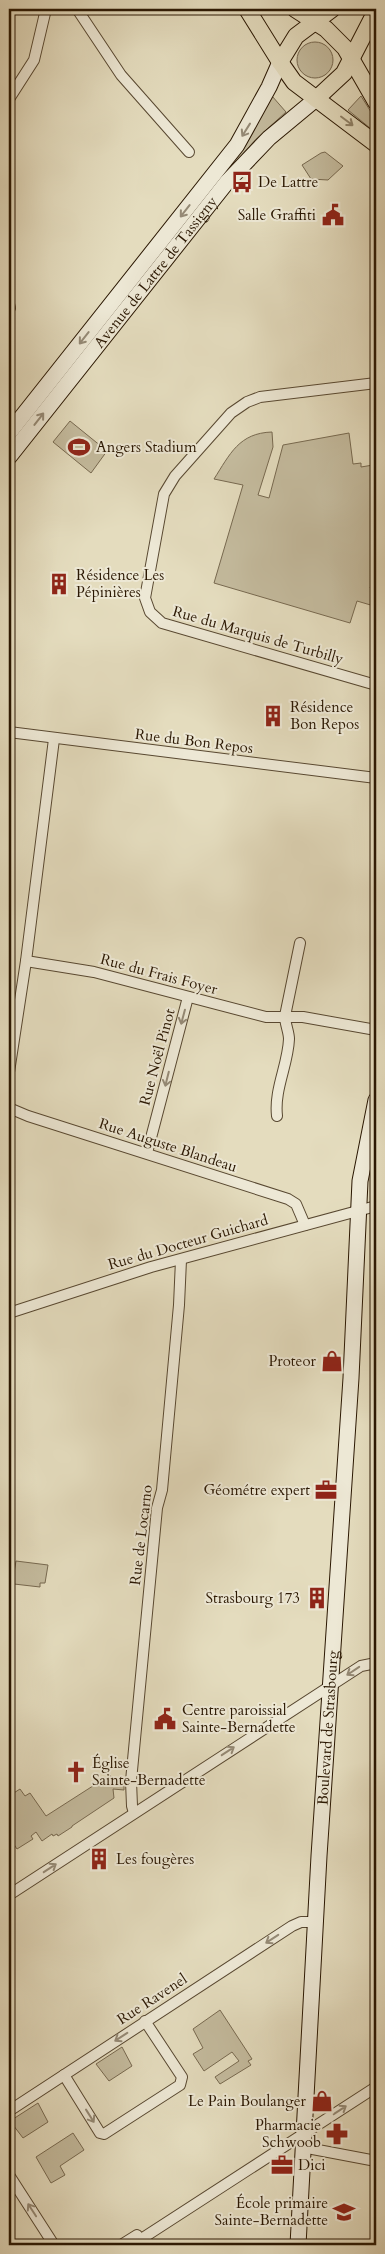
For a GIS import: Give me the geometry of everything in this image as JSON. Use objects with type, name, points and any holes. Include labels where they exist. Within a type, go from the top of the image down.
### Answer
[{"type":"main road","points":[[247,9],[294,82],[376,144]]},
{"type":"main road","points":[[295,9],[336,38],[352,59],[376,102]]},
{"type":"main road","points":[[280,62],[296,36],[332,9]]},
{"type":"main road","points":[[316,99],[335,84],[352,59],[376,11]]},
{"type":"street","points":[[9,99],[34,60],[46,9]]},
{"type":"street","points":[[77,9],[121,75],[189,152]]},
{"type":"street","name":"Avenue de Lattre de Tassigny","points":[[9,433],[237,145],[265,96],[280,62]]},
{"type":"street","name":"Avenue de Lattre de Tassigny","points":[[9,457],[227,182],[269,138],[316,99]]},
{"type":"street","name":"Rue du Marquis de Turbilly","points":[[376,383],[260,397],[246,402],[231,413],[176,476],[164,494],[145,598],[150,612],[162,624],[376,685]]},
{"type":"street","name":"Rue du Bon Repos","points":[[9,732],[376,778]]},
{"type":"street","points":[[9,1072],[26,961],[54,739]]},
{"type":"street","points":[[277,1116],[276,1103],[290,1037],[285,1025],[285,1016],[300,943]]},
{"type":"street","name":"Rue du Frais Foyer","points":[[26,961],[94,972],[266,1017],[304,1017],[376,1030]]},
{"type":"street","name":"Rue Noël Pinot","points":[[147,1153],[188,997]]},
{"type":"street","name":"Boulevard de Strasbourg","points":[[298,2245],[303,2136],[360,1211],[360,1181],[376,1100]]},
{"type":"street","name":"Rue Auguste Blandeau","points":[[9,1108],[28,1116],[291,1200],[296,1204],[305,1225]]},
{"type":"street","name":"Rue du Docteur Guichard","points":[[9,1313],[98,1283],[376,1206]]},
{"type":"street","name":"Rue de Locarno","points":[[134,1813],[131,1781],[157,1508],[162,1490],[179,1305],[181,1260]]},
{"type":"street","points":[[9,1895],[361,1666],[376,1664]]},
{"type":"street","name":"Rue Ravenel","points":[[9,2111],[292,1926],[302,1922],[316,1922]]},
{"type":"street","points":[[64,2075],[100,2133],[105,2134],[182,2083],[182,2077],[145,2021]]},
{"type":"street","points":[[132,2245],[376,2087]]},
{"type":"street","points":[[121,2245],[303,2136],[376,2160]]},
{"type":"street","points":[[9,2175],[54,2245]]},
{"type":"shaded area","points":[[315,42],[322,43],[328,47],[332,53],[332,67],[328,73],[322,77],[315,78],[308,77],[302,73],[298,67],[297,60],[298,53],[302,47],[308,43]]},
{"type":"shaded area","points":[[272,96],[286,112],[256,139],[217,184],[252,133]]},
{"type":"shaded area","points":[[361,96],[376,120],[376,133],[348,110]]},
{"type":"shaded area","points":[[325,152],[343,166],[328,180],[311,179],[302,165]]},
{"type":"shaded area","name":"Angers Stadium","points":[[70,421],[107,451],[91,473],[53,442]]},
{"type":"shaded area","points":[[272,432],[273,447],[258,495],[269,498],[283,445],[349,433],[353,464],[361,463],[361,467],[373,465],[376,475],[376,582],[370,587],[376,604],[374,606],[357,601],[350,623],[214,583],[243,485],[214,479],[231,453],[243,441],[251,436]]},
{"type":"shaded area","points":[[16,1561],[48,1565],[45,1583],[40,1583],[40,1587],[14,1584],[12,1594],[9,1595],[9,1572],[14,1573]]},
{"type":"shaded area","points":[[110,1775],[114,1781],[118,1778],[124,1786],[124,1790],[113,1789],[114,1798],[72,1827],[58,1836],[57,1834],[53,1836],[52,1834],[42,1841],[36,1832],[31,1836],[33,1839],[17,1849],[11,1840],[9,1842],[9,1796],[20,1789],[25,1796],[30,1793],[46,1816]]},
{"type":"shaded area","points":[[220,2010],[252,2059],[248,2061],[251,2065],[220,2084],[215,2077],[239,2061],[232,2052],[204,2071],[193,2054],[203,2048],[193,2029]]},
{"type":"shaded area","points":[[122,2047],[132,2066],[109,2081],[96,2064]]},
{"type":"shaded area","points":[[38,2103],[48,2122],[23,2138],[10,2121]]},
{"type":"shaded area","points":[[73,2133],[84,2150],[60,2166],[65,2175],[51,2183],[36,2157]]},
{"type":"place","name":"De Lattre","points":[[242,182]]},
{"type":"place","name":"Salle Graffiti","points":[[333,215]]},
{"type":"place","name":"Angers Stadium","points":[[79,447]]},
{"type":"place","name":"Résidence Les Pépinières","points":[[59,584]]},
{"type":"place","name":"Résidence Bon Repos","points":[[273,716]]},
{"type":"place","name":"Proteor","points":[[332,1361]]},
{"type":"place","name":"Géométre expert","points":[[326,1490]]},
{"type":"place","name":"Strasbourg 173","points":[[317,1598]]},
{"type":"place","name":"Centre paroissial Sainte-Bernadette","points":[[165,1719]]},
{"type":"place","name":"Église Sainte-Bernadette","points":[[76,1772]]},
{"type":"place","name":"Les fougères","points":[[99,1859]]},
{"type":"place","name":"Le Pain Boulanger","points":[[322,2101]]},
{"type":"place","name":"Pharmacie Schwoob","points":[[337,2134]]},
{"type":"place","name":"Dici","points":[[282,2165]]},
{"type":"place","name":"École primaire Sainte-Bernadette","points":[[344,2212]]}]
